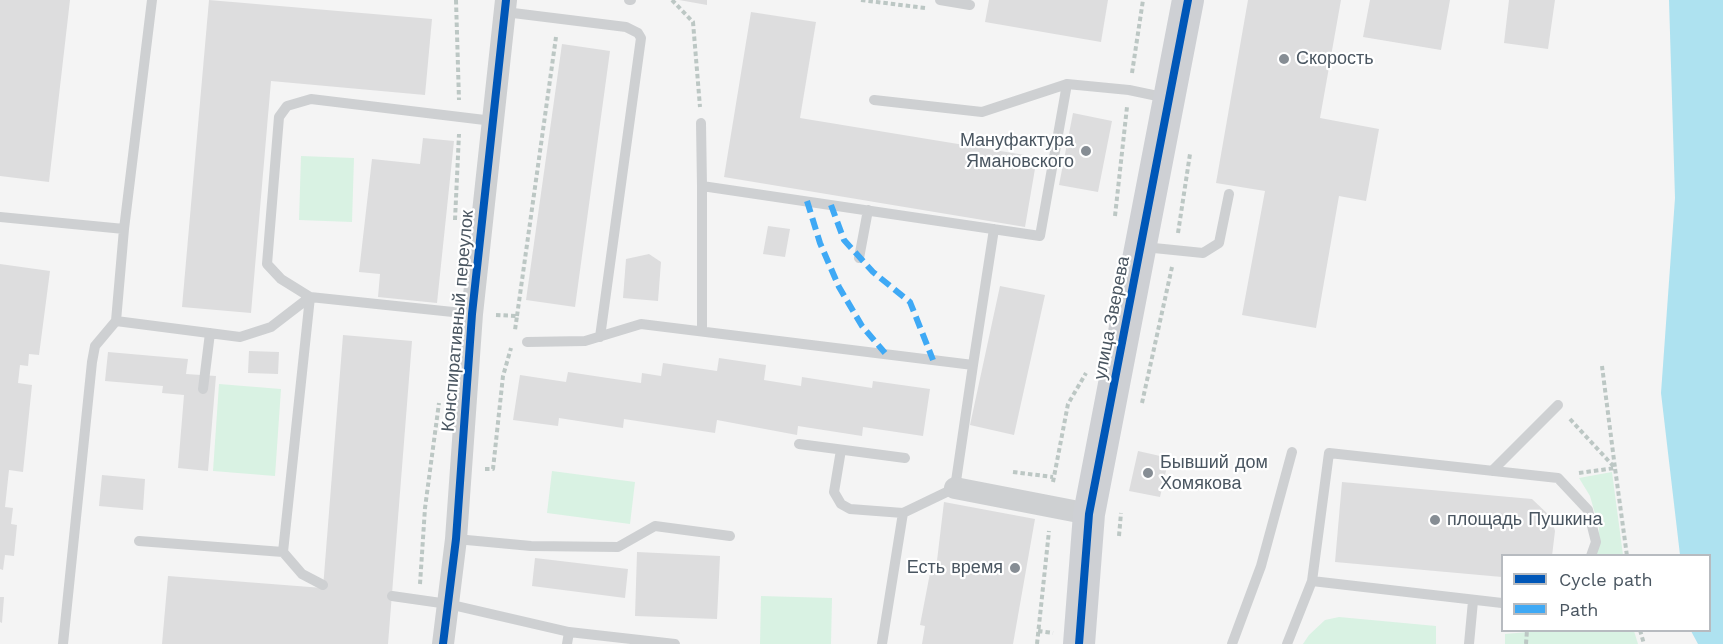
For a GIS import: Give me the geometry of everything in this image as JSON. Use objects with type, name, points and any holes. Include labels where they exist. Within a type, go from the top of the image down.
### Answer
[{"type":"street","name":"улица Зверева","points":[[1079,644],[1089,514],[1188,0]]},
{"type":"street","name":"Конспиративный переулок","points":[[443,644],[456,538],[472,314],[506,6]]},
{"type":"street","points":[[956,488],[1089,514]]},
{"type":"lane","points":[[63,644],[92,362],[95,346],[116,321],[124,229],[152,0]]},
{"type":"lane","points":[[937,3],[970,5]]},
{"type":"lane","points":[[506,6],[558,18],[626,27],[638,33],[641,38],[600,337]]},
{"type":"lane","points":[[702,186],[1040,236],[1067,84]]},
{"type":"lane","points":[[874,100],[982,112],[1067,84],[1129,90],[1170,99]]},
{"type":"lane","points":[[472,314],[310,297],[280,279],[267,264],[279,117],[287,106],[311,99],[493,121]]},
{"type":"lane","points":[[701,123],[702,331]]},
{"type":"lane","points":[[1141,246],[1203,253],[1219,243],[1228,194]]},
{"type":"lane","points":[[859,258],[868,210]]},
{"type":"lane","points":[[0,217],[124,229]]},
{"type":"lane","points":[[841,450],[834,492],[841,504],[850,509],[903,513],[956,488],[994,229]]},
{"type":"lane","points":[[116,321],[240,337],[271,327],[310,297]]},
{"type":"lane","points":[[283,552],[310,297]]},
{"type":"lane","points":[[527,342],[585,341],[641,324],[974,364]]},
{"type":"lane","points":[[203,389],[210,333]]},
{"type":"lane","points":[[1492,471],[1558,405]]},
{"type":"lane","points":[[799,444],[905,458]]},
{"type":"lane","points":[[1232,644],[1262,566],[1292,452]]},
{"type":"lane","points":[[1287,644],[1312,581],[1329,453],[1558,478],[1588,510],[1596,542],[1591,554]]},
{"type":"lane","points":[[882,644],[903,513]]},
{"type":"lane","points":[[456,538],[531,546],[618,547],[655,526],[730,536]]},
{"type":"lane","points":[[139,541],[283,552],[302,574],[323,585]]},
{"type":"lane","points":[[1312,581],[1501,603]]},
{"type":"lane","points":[[392,596],[448,604],[569,632],[675,644]]},
{"type":"lane","points":[[1469,644],[1473,601]]},
{"type":"lane","points":[[567,644],[569,632]]},
{"type":"path","points":[[672,0],[693,22],[701,123]]},
{"type":"path","points":[[861,0],[919,8],[937,3]]},
{"type":"path","points":[[1114,220],[1129,90],[1143,0]]},
{"type":"path","points":[[513,336],[558,18]]},
{"type":"path","points":[[1140,412],[1172,268]]},
{"type":"path","points":[[472,314],[517,316]]},
{"type":"path","points":[[494,469],[504,376],[511,346],[527,342]]},
{"type":"path","points":[[1037,644],[1053,507],[1053,477],[1068,404],[1090,365]]},
{"type":"path","points":[[1602,366],[1627,554]]},
{"type":"path","points":[[1558,405],[1616,468]]},
{"type":"path","points":[[1558,478],[1616,468]]},
{"type":"green space","points":[[301,156],[354,158],[352,222],[299,220]]},
{"type":"green space","points":[[219,384],[281,389],[275,476],[213,471]]},
{"type":"green space","points":[[552,471],[635,482],[630,524],[547,513]]},
{"type":"green space","points":[[1612,472],[1623,554],[1596,554],[1599,528],[1590,496],[1579,478]]},
{"type":"green space","points":[[761,596],[832,598],[831,644],[760,644]]},
{"type":"green space","points":[[1339,617],[1436,626],[1436,644],[1303,644],[1325,620]]},
{"type":"green space","points":[[1634,632],[1638,644],[1505,644],[1505,634]]},
{"type":"water","points":[[1669,0],[1723,0],[1723,644],[1698,644],[1692,632],[1711,632],[1711,554],[1680,554],[1661,393],[1675,198]]},
{"type":"building","points":[[0,0],[70,0],[49,182],[0,176]]},
{"type":"building","points":[[209,0],[432,19],[425,95],[271,81],[251,313],[182,307]]},
{"type":"building","points":[[679,0],[707,0],[707,5]]},
{"type":"building","points":[[989,0],[1108,0],[1101,42],[985,22]]},
{"type":"building","name":"Скорость","points":[[1248,0],[1341,0],[1320,118],[1379,129],[1366,201],[1339,196],[1316,328],[1242,315],[1265,191],[1216,183]]},
{"type":"building","name":"Скорость","points":[[1370,0],[1450,0],[1441,50],[1363,37]]},
{"type":"building","points":[[1509,0],[1555,0],[1548,49],[1504,43]]},
{"type":"building","points":[[751,12],[816,22],[800,118],[1037,157],[1025,227],[724,177]]},
{"type":"building","points":[[562,44],[610,51],[575,307],[526,300]]},
{"type":"building","points":[[1073,113],[1112,121],[1098,192],[1059,185]]},
{"type":"building","points":[[423,138],[454,141],[437,303],[378,297],[380,274],[359,272],[372,159],[420,164]]},
{"type":"building","points":[[768,226],[790,229],[785,257],[763,254]]},
{"type":"building","points":[[649,254],[661,262],[658,301],[623,298],[626,259]]},
{"type":"building","points":[[0,264],[50,271],[39,355],[29,354],[28,366],[20,365],[18,383],[32,385],[23,472],[9,470],[5,507],[13,508],[11,524],[17,525],[14,556],[5,555],[3,570],[0,569]]},
{"type":"building","points":[[1000,286],[1045,295],[1014,435],[970,425]]},
{"type":"building","points":[[343,335],[412,341],[388,644],[162,644],[168,576],[323,588]]},
{"type":"building","points":[[249,351],[279,352],[278,374],[248,373]]},
{"type":"building","points":[[108,352],[188,359],[186,374],[216,376],[208,471],[178,468],[184,395],[162,393],[163,386],[105,381]]},
{"type":"building","points":[[719,358],[766,365],[764,380],[801,386],[802,377],[872,388],[873,381],[930,389],[923,436],[863,427],[862,436],[798,426],[797,435],[717,420],[715,433],[624,419],[623,428],[559,418],[558,426],[513,420],[520,375],[566,382],[568,372],[641,383],[642,373],[661,376],[663,363],[717,371]]},
{"type":"building","points":[[1138,451],[1169,458],[1160,497],[1129,491]]},
{"type":"building","points":[[102,475],[145,479],[143,510],[99,506]]},
{"type":"building","points":[[1342,482],[1532,499],[1551,517],[1555,531],[1552,554],[1501,554],[1501,577],[1335,562]]},
{"type":"building","points":[[944,502],[1035,519],[1013,644],[922,644],[925,626],[920,625],[931,568],[936,569]]},
{"type":"building","points":[[637,552],[720,556],[717,619],[635,616]]},
{"type":"building","points":[[535,558],[628,569],[625,598],[532,586]]},
{"type":"building","points":[[0,597],[4,597],[2,623],[0,622]]},
{"type":"marked path","points":[[807,201],[820,243],[839,287],[862,326],[885,353]]},
{"type":"marked path","points":[[831,205],[844,240],[873,272],[910,302],[933,360]]},
{"type":"cycle path","points":[[443,644],[456,539],[472,314],[506,0]]},
{"type":"cycle path","points":[[1079,644],[1089,514],[1188,0]]},
{"type":"place","name":"Скорость","points":[[1284,59]]},
{"type":"place","name":"Мануфактура Ямановского","points":[[1086,151]]},
{"type":"place","name":"Бывший дом Хомякова","points":[[1148,473]]},
{"type":"place","name":"площадь Пушкина","points":[[1435,520]]},
{"type":"place","name":"Есть время","points":[[1015,568]]}]
